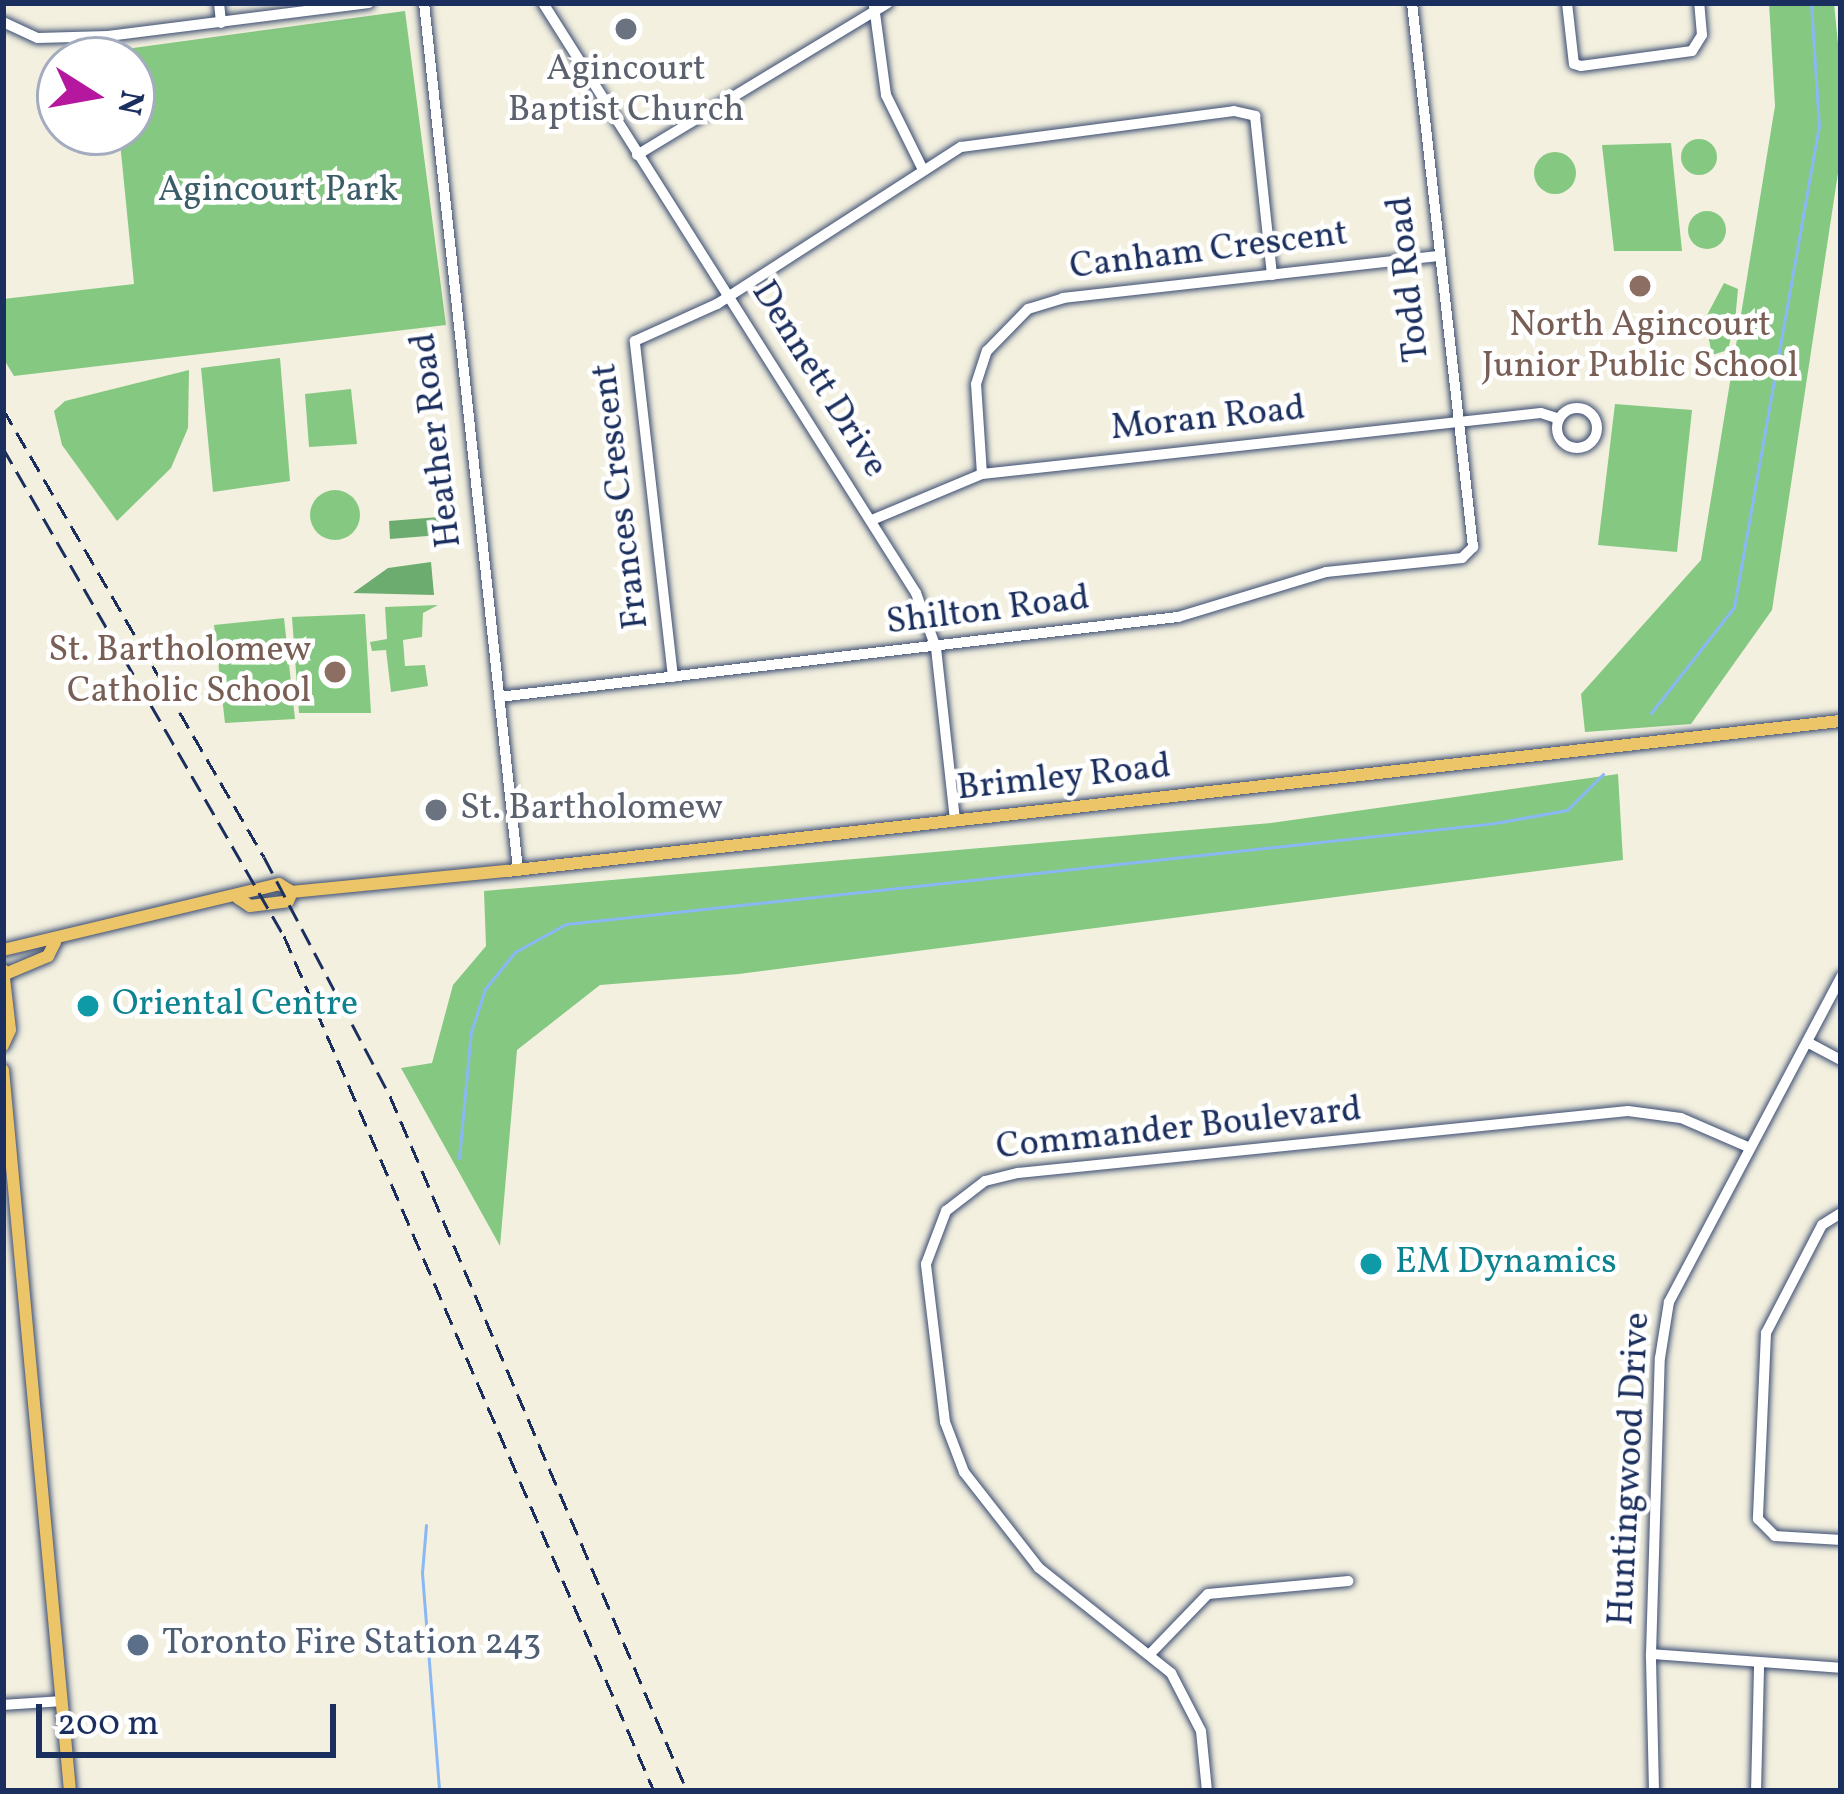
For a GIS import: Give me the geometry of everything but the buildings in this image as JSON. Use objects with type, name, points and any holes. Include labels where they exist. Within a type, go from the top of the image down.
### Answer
[{"type":"main road","name":"Brimley Road","points":[[3,950],[41,936],[55,942],[279,884],[292,892],[518,870],[1841,721]]},
{"type":"main road","name":"Brimley Road","points":[[3,973],[48,956],[55,942]]},
{"type":"main road","points":[[3,973],[10,1030],[3,1045]]},
{"type":"main road","points":[[3,1070],[70,1791]]},
{"type":"street","points":[[219,3],[221,23]]},
{"type":"street","points":[[3,22],[38,38],[221,23],[370,3]]},
{"type":"street","name":"Heather Road","points":[[424,3],[518,870]]},
{"type":"street","name":"Dennett Drive","points":[[543,3],[916,593],[936,648],[955,820]]},
{"type":"street","points":[[638,155],[874,5],[888,3]]},
{"type":"street","name":"Todd Road","points":[[1412,3],[1473,547]]},
{"type":"street","points":[[1567,3],[1574,64],[1581,66],[1692,51],[1702,35],[1699,3]]},
{"type":"street","points":[[874,5],[886,95],[923,170]]},
{"type":"street","points":[[729,296],[923,170],[995,137],[1246,110],[1255,116],[1272,274]]},
{"type":"street","name":"Canham Crescent","points":[[982,474],[976,384],[987,351],[1015,318],[1063,298],[1438,256]]},
{"type":"street","name":"Frances Crescent","points":[[674,676],[632,350],[640,338],[729,296]]},
{"type":"street","name":"Moran Road","points":[[872,520],[982,474],[1540,413],[1559,419]]},
{"type":"street","name":"Shilton Road","points":[[499,697],[1210,612],[1326,572],[1462,558],[1473,547]]},
{"type":"street","name":"Huntingwood Drive","points":[[1654,1791],[1651,1654],[1660,1358],[1669,1302],[1841,977]]},
{"type":"street","points":[[1808,1042],[1841,1060]]},
{"type":"street","name":"Commander Boulevard","points":[[1208,1791],[1193,1710],[1150,1654],[1022,1552],[964,1472],[944,1422],[926,1264],[930,1242],[958,1198],[1018,1173],[1628,1112],[1681,1118],[1748,1147]]},
{"type":"street","points":[[1841,1213],[1822,1225],[1766,1333],[1758,1506],[1762,1528],[1775,1536],[1841,1540]]},
{"type":"street","points":[[1150,1654],[1192,1602],[1208,1594],[1348,1581]]},
{"type":"street","points":[[1651,1654],[1841,1668]]},
{"type":"street","points":[[1756,1791],[1751,1748],[1759,1664]]},
{"type":"street","points":[[3,1705],[62,1701]]},
{"type":"green space","points":[[1769,3],[1834,3],[1841,75],[1841,153],[1772,610],[1691,724],[1585,732],[1581,694],[1701,560],[1775,106]]},
{"type":"green space","name":"Agincourt Park","points":[[405,11],[446,325],[14,376],[3,358],[3,299],[134,284],[121,156],[156,156],[156,45]]},
{"type":"green space","points":[[1699,139],[1712,144],[1717,157],[1712,170],[1699,175],[1686,170],[1681,157],[1686,144]]},
{"type":"green space","points":[[1671,143],[1682,251],[1614,251],[1602,145]]},
{"type":"green space","points":[[1555,152],[1570,158],[1576,173],[1570,188],[1555,194],[1540,188],[1534,173],[1540,158]]},
{"type":"green space","points":[[1707,211],[1720,217],[1726,230],[1720,243],[1707,249],[1694,243],[1688,230],[1694,217]]},
{"type":"green space","points":[[1724,283],[1738,289],[1735,321],[1728,350],[1712,355],[1705,319]]},
{"type":"green space","points":[[280,358],[290,481],[213,492],[201,368]]},
{"type":"green space","points":[[189,370],[188,428],[171,468],[117,521],[62,445],[54,411],[65,401]]},
{"type":"green space","points":[[351,389],[357,444],[309,447],[305,394]]},
{"type":"green space","points":[[1615,404],[1692,410],[1677,552],[1598,545]]},
{"type":"green space","points":[[335,490],[353,497],[360,515],[353,533],[335,540],[317,533],[310,515],[317,497]]},
{"type":"green space","points":[[439,517],[440,535],[390,539],[389,521]]},
{"type":"green space","points":[[431,562],[434,595],[353,593],[388,568]]},
{"type":"green space","points":[[438,605],[423,613],[422,637],[403,640],[405,666],[425,665],[428,686],[391,692],[386,650],[372,651],[370,642],[387,639],[385,607]]},
{"type":"green space","points":[[365,614],[371,713],[299,713],[292,617]]},
{"type":"green space","points":[[284,618],[295,719],[225,723],[214,625]]},
{"type":"green space","points":[[1618,774],[1623,860],[739,974],[600,985],[517,1050],[500,1246],[401,1068],[432,1063],[453,985],[486,946],[484,891],[1271,823]]},
{"type":"waterway","points":[[1651,713],[1734,607],[1819,127],[1811,3]]},
{"type":"waterway","points":[[459,1158],[471,1032],[485,989],[515,952],[566,924],[1495,823],[1567,810],[1603,774]]},
{"type":"waterway","points":[[426,1525],[422,1573],[439,1791]]},
{"type":"railway","points":[[3,409],[264,857],[390,1096],[687,1791]]},
{"type":"railway","points":[[3,448],[284,936],[654,1791]]},
{"type":"place","name":"Agincourt Baptist Church","points":[[626,29]]},
{"type":"place","name":"North Agincourt Junior Public School","points":[[1640,286]]},
{"type":"place","name":"St. Bartholomew Catholic School","points":[[335,672]]},
{"type":"place","name":"St. Bartholomew","points":[[436,810]]},
{"type":"place","name":"Oriental Centre","points":[[88,1006]]},
{"type":"place","name":"EM Dynamics","points":[[1371,1264]]},
{"type":"place","name":"Toronto Fire Station 243","points":[[138,1645]]}]
